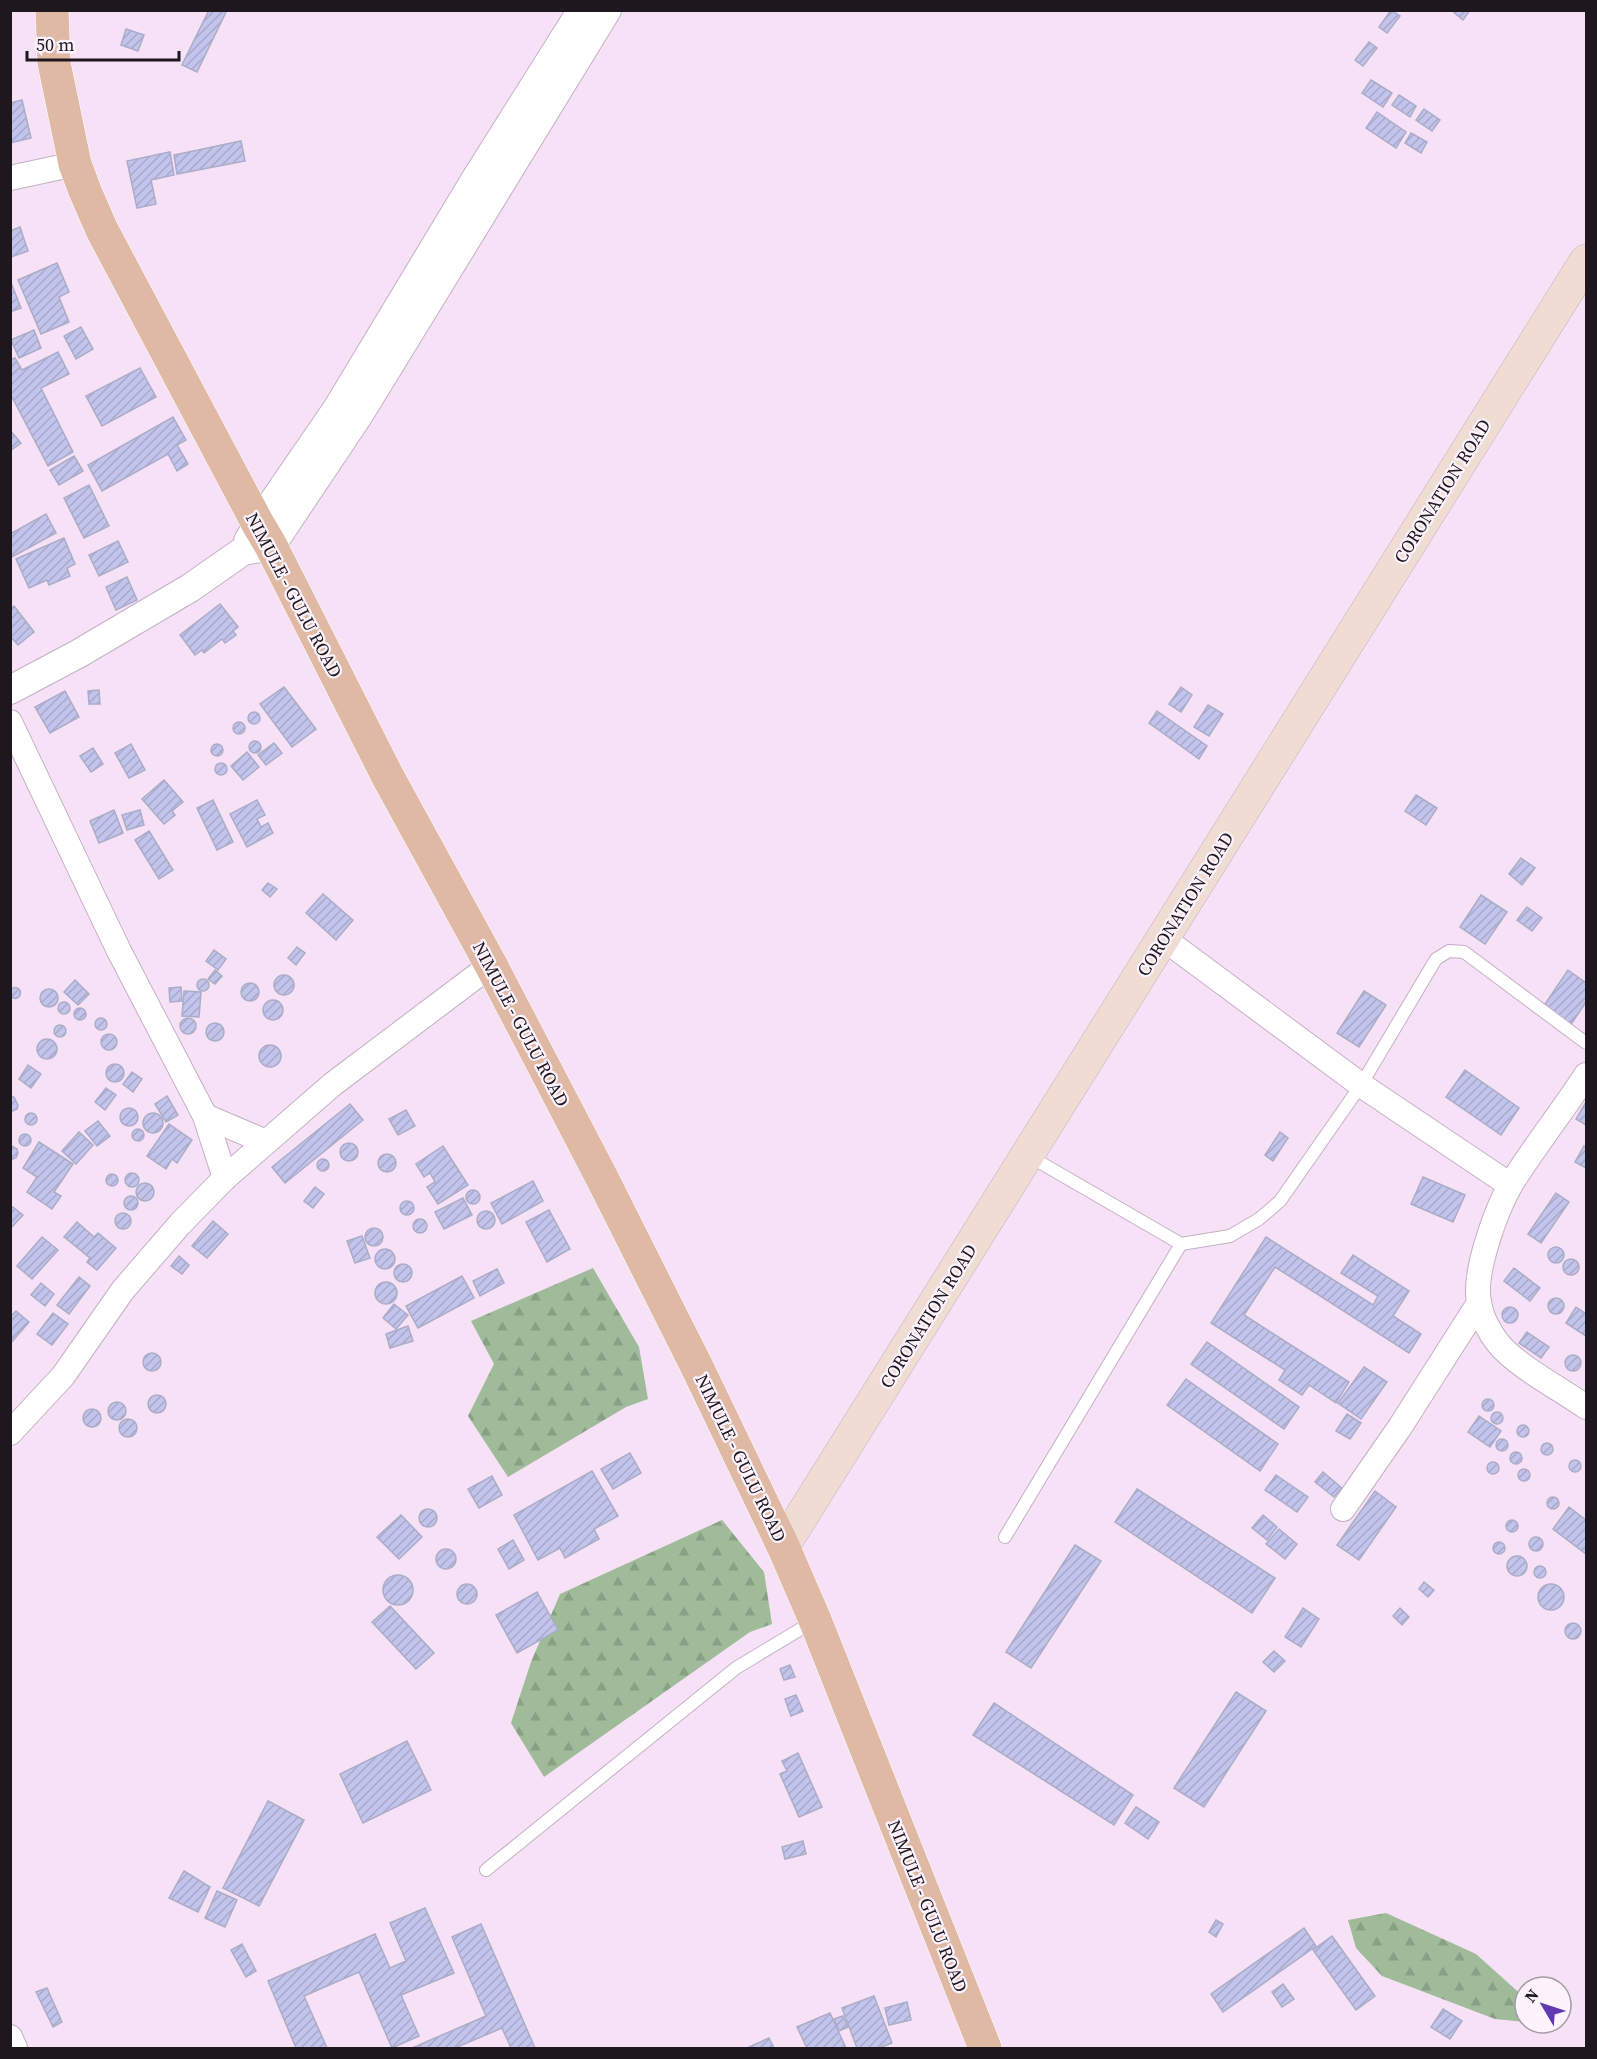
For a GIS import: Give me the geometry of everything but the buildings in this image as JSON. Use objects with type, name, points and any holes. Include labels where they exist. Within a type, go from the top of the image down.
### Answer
[{"type":"main road","name":"NIMULE - GULU ROAD","points":[[52,10],[54,63],[75,164],[102,230],[257,540],[491,965],[697,1367],[783,1546],[815,1620],[985,2049]]},
{"type":"main road","name":"CORONATION ROAD","points":[[783,1546],[1587,261]]},
{"type":"street","points":[[257,540],[475,180],[582,10]]},
{"type":"street","points":[[10,690],[78,654],[190,588],[257,540],[360,413],[607,10]]},
{"type":"street","points":[[10,178],[75,164]]},
{"type":"street","points":[[10,722],[119,951],[205,1116],[225,1178]]},
{"type":"street","points":[[1164,939],[1361,1085],[1510,1185]]},
{"type":"street","points":[[10,1433],[63,1376],[123,1290],[180,1224],[225,1178],[333,1084],[491,965]]},
{"type":"street","points":[[1587,1075],[1510,1185],[1493,1223],[1478,1287],[1479,1303],[1487,1326],[1497,1342],[1508,1354],[1587,1407]]},
{"type":"street","points":[[205,1116],[266,1142]]},
{"type":"street","points":[[1343,1509],[1401,1427],[1479,1303]]},
{"type":"street","points":[[10,2037],[15,2049]]},
{"type":"lane","points":[[1029,1156],[1181,1244],[1230,1236],[1259,1219],[1280,1201],[1361,1085],[1436,959],[1449,951],[1464,952],[1587,1043]]},
{"type":"lane","points":[[1005,1537],[1181,1244]]},
{"type":"lane","points":[[486,1870],[736,1668],[815,1620]]},
{"type":"green space","points":[[593,1268],[639,1347],[648,1399],[626,1407],[508,1477],[468,1416],[494,1364],[471,1321]]},
{"type":"green space","points":[[722,1520],[764,1572],[772,1624],[750,1632],[544,1777],[511,1723],[531,1662],[560,1594]]},
{"type":"green space","points":[[1386,1913],[1476,1954],[1513,1987],[1513,2021],[1495,2019],[1382,1976],[1356,1948],[1348,1920]]}]
